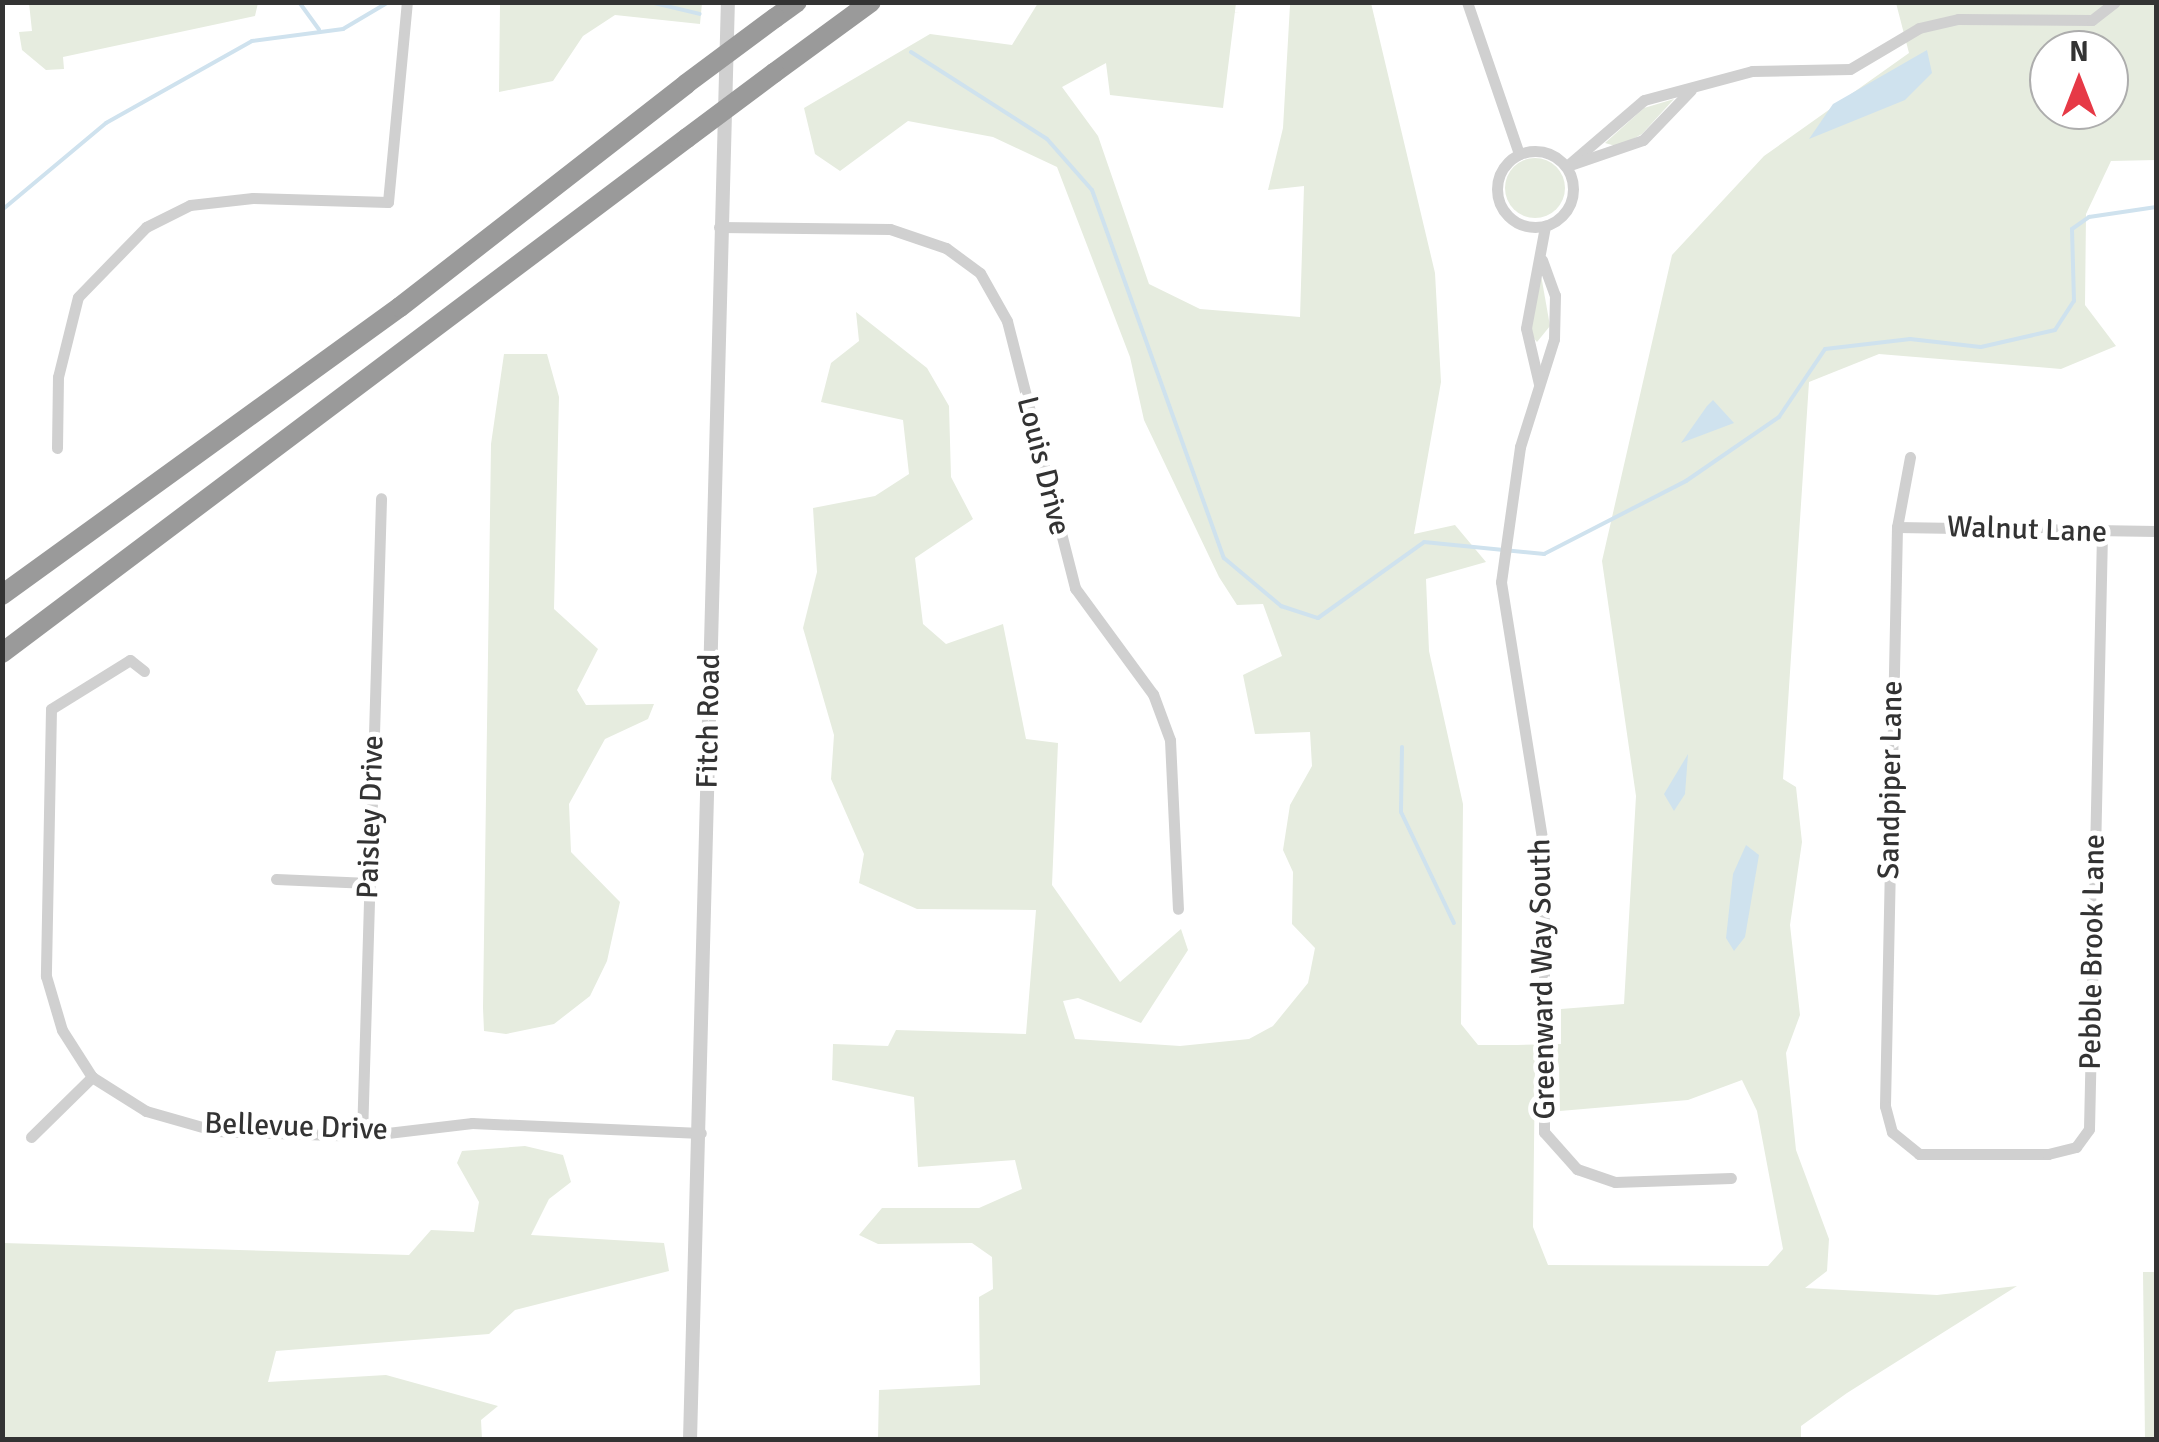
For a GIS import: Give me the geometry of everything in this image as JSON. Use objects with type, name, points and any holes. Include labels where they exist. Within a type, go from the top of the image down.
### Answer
[{"type":"highway","points":[[2,595],[400,307],[797,2]]},
{"type":"highway","points":[[2,653],[871,2]]},
{"type":"street","points":[[57,448],[58,377],[78,297],[146,227],[190,205],[253,198],[388,202],[407,2]]},
{"type":"street","name":"Fitch Road","points":[[690,1440],[719,227],[728,2]]},
{"type":"street","points":[[1467,2],[1518,154]]},
{"type":"street","points":[[1567,166],[1644,100],[1752,70],[1850,70],[1919,28],[1958,19],[2092,20],[2115,2]]},
{"type":"street","points":[[1567,166],[1643,140],[1691,90]]},
{"type":"street","points":[[1545,152],[1567,166],[1572,202],[1545,226],[1509,218],[1497,196],[1500,172],[1518,154],[1545,152]]},
{"type":"street","name":"Greenward Way South","points":[[1540,388],[1526,328],[1542,260],[1545,226]]},
{"type":"street","name":"Louis Drive","points":[[719,227],[890,230],[946,248],[980,273],[1007,321],[1075,588],[1153,694],[1170,740],[1178,908]]},
{"type":"street","name":"Greenward Way South","points":[[1542,260],[1555,324],[1506,533],[1501,582],[1544,852],[1544,1132],[1577,1170],[1615,1182],[1731,1178]]},
{"type":"street","name":"Sandpiper Lane","points":[[1884,1106],[1897,527],[1910,457]]},
{"type":"street","name":"Paisley Drive","points":[[362,1136],[381,498]]},
{"type":"street","name":"Walnut Lane","points":[[1897,527],[2156,531]]},
{"type":"street","name":"Pebble Brook Lane","points":[[1884,1106],[1892,1132],[1919,1154],[2048,1154],[2076,1146],[2090,1129],[2102,533]]},
{"type":"street","name":"Bellevue Drive","points":[[144,670],[130,660],[50,709],[46,976],[62,1030],[92,1078],[146,1111],[216,1131],[362,1136],[472,1123],[700,1133]]},
{"type":"street","points":[[276,879],[369,883]]},
{"type":"street","points":[[30,1137],[92,1078]]},
{"type":"shaded area","points":[[29,2],[258,3],[255,16],[63,57],[64,69],[46,70],[22,50],[19,32],[32,31]]},
{"type":"shaded area","points":[[500,2],[702,3],[700,24],[615,15],[583,36],[553,81],[499,92]]},
{"type":"shaded area","points":[[1038,3],[1236,3],[1223,108],[1110,95],[1106,63],[1062,87],[1098,136],[1149,284],[1200,309],[1300,317],[1304,186],[1268,190],[1283,128],[1290,5],[1273,3],[1371,3],[1435,273],[1441,382],[1414,534],[1455,525],[1486,562],[1426,579],[1429,651],[1463,804],[1461,1024],[1478,1045],[1561,1044],[1561,1009],[1624,1004],[1636,796],[1602,561],[1672,255],[1764,156],[1909,53],[1896,3],[2156,3],[2156,160],[2111,161],[2086,214],[2085,305],[2116,346],[2061,369],[1879,354],[1809,382],[1783,779],[1796,787],[1802,842],[1790,925],[1800,1015],[1786,1053],[1796,1150],[1829,1239],[1827,1271],[1805,1288],[1937,1295],[2017,1286],[1847,1393],[1801,1426],[1801,1439],[878,1439],[879,1390],[980,1385],[979,1297],[993,1289],[992,1257],[972,1243],[878,1244],[859,1235],[882,1208],[979,1208],[1022,1189],[1015,1160],[918,1167],[914,1097],[832,1080],[833,1044],[888,1046],[896,1030],[1026,1034],[1036,910],[917,909],[859,883],[864,854],[831,779],[834,735],[803,628],[817,572],[813,508],[875,496],[909,474],[903,420],[821,402],[831,363],[859,341],[856,312],[927,368],[949,406],[951,477],[973,519],[915,558],[923,624],[946,644],[1003,624],[1026,739],[1058,743],[1052,885],[1120,982],[1181,929],[1188,950],[1141,1023],[1078,998],[1063,1001],[1075,1039],[1180,1046],[1249,1039],[1273,1026],[1308,983],[1315,948],[1292,924],[1293,872],[1283,850],[1290,805],[1312,766],[1310,732],[1255,734],[1243,675],[1282,656],[1263,604],[1237,605],[1219,577],[1144,420],[1130,357],[1057,167],[993,137],[908,121],[840,171],[815,154],[804,108],[930,34],[1012,45]],"holes":[[[1535,1066],[1559,1067],[1560,1111],[1688,1100],[1742,1080],[1757,1111],[1783,1249],[1768,1266],[1548,1265],[1533,1227]]]},
{"type":"shaded area","points":[[1674,99],[1642,134],[1619,147],[1605,143],[1644,108]]},
{"type":"shaded area","points":[[1535,158],[1557,166],[1565,188],[1557,210],[1535,218],[1513,210],[1505,188],[1513,166]]},
{"type":"shaded area","points":[[1541,275],[1550,326],[1537,342],[1530,334]]},
{"type":"shaded area","points":[[504,354],[547,354],[559,397],[554,609],[598,649],[577,690],[586,705],[654,704],[648,719],[605,739],[569,804],[571,852],[620,902],[607,961],[590,996],[554,1024],[506,1034],[484,1031],[483,1008],[491,444]]},
{"type":"shaded area","points":[[525,1146],[563,1155],[571,1182],[549,1199],[531,1235],[664,1243],[669,1271],[515,1310],[489,1334],[276,1351],[268,1382],[386,1375],[498,1406],[481,1420],[482,1439],[3,1439],[3,1243],[409,1255],[431,1230],[474,1232],[479,1202],[457,1163],[462,1151]]},
{"type":"shaded area","points":[[2143,1272],[2156,1272],[2156,1439],[2145,1439]]},
{"type":"water","points":[[1927,50],[1932,73],[1905,100],[1809,139],[1833,104]]},
{"type":"water","points":[[1713,400],[1734,423],[1681,443],[1707,406]]},
{"type":"water","points":[[1688,754],[1685,794],[1674,811],[1664,794]]},
{"type":"water","points":[[1746,845],[1759,855],[1745,937],[1734,951],[1726,938],[1733,874]]},
{"type":"waterway","points":[[299,2],[319,30]]},
{"type":"waterway","points":[[650,2],[700,14]]},
{"type":"waterway","points":[[2,210],[106,123],[252,41],[343,29],[387,3]]},
{"type":"waterway","points":[[911,52],[1047,139],[1092,190],[1224,558],[1281,606],[1318,618],[1424,542],[1544,554],[1686,481],[1779,417],[1825,349],[1910,339],[1981,347],[2055,330],[2074,301],[2072,229],[2089,217],[2156,207]]},
{"type":"waterway","points":[[1402,747],[1401,812],[1454,923]]}]
